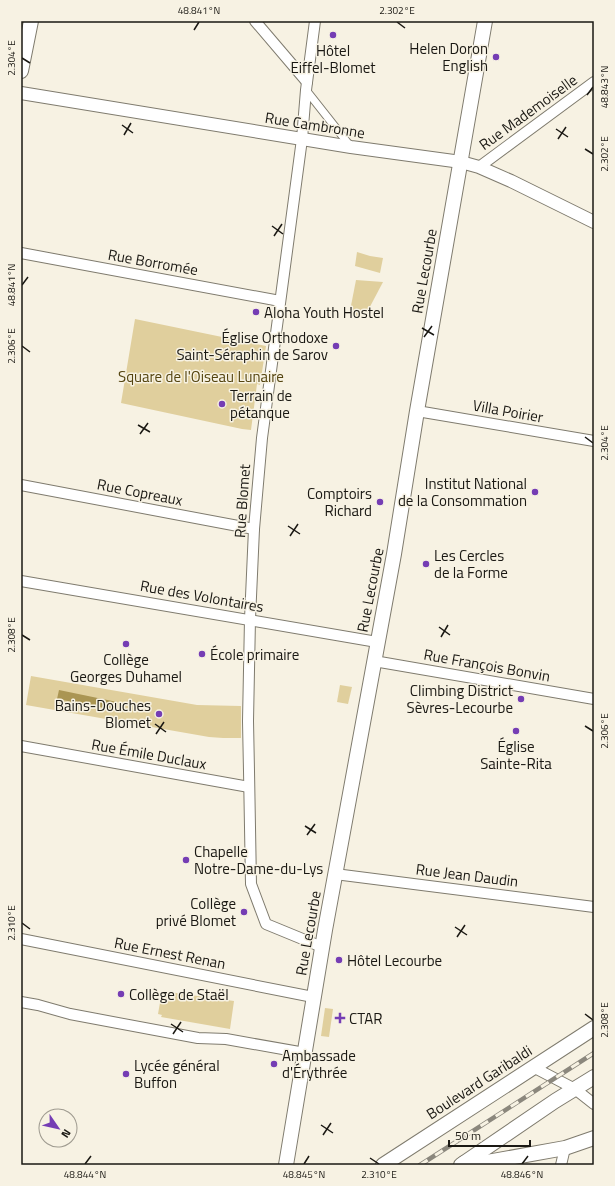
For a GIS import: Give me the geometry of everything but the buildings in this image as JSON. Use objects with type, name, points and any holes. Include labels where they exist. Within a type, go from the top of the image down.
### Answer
[{"type":"main road","points":[[21,71],[31,21]]},
{"type":"main road","name":"Rue Lecourbe","points":[[286,1165],[322,947],[394,554],[417,411],[485,21]]},
{"type":"main road","name":"Boulevard Garibaldi","points":[[383,1165],[594,1028]]},
{"type":"main road","points":[[469,1164],[594,1077]]},
{"type":"main road","points":[[469,1164],[565,1148],[594,1138]]},
{"type":"street","points":[[254,21],[307,86],[351,147]]},
{"type":"street","name":"Rue Blomet","points":[[315,21],[302,139],[262,438],[254,529],[248,714],[251,884],[266,924],[322,947]]},
{"type":"street","name":"Rue Mademoiselle","points":[[479,167],[594,82]]},
{"type":"street","name":"Rue Cambronne","points":[[21,93],[351,147],[461,162],[479,167],[511,181],[594,222]]},
{"type":"street","name":"Rue Borromée","points":[[21,253],[280,301]]},
{"type":"street","name":"Villa Poirier","points":[[417,411],[594,441]]},
{"type":"street","name":"Rue Copreaux","points":[[21,485],[254,529]]},
{"type":"street","name":"Rue des Volontaires","points":[[21,581],[250,619],[377,642]]},
{"type":"street","name":"Rue François Bonvin","points":[[374,660],[594,699]]},
{"type":"street","name":"Rue Émile Duclaux","points":[[21,746],[249,788]]},
{"type":"street","name":"Rue Jean Daudin","points":[[335,874],[594,907]]},
{"type":"street","name":"Rue Ernest Renan","points":[[21,939],[314,997]]},
{"type":"street","points":[[21,1002],[70,1014],[198,1038],[226,1039],[305,1053]]},
{"type":"street","points":[[533,1067],[575,1089],[594,1104]]},
{"type":"street","points":[[561,1165],[565,1148]]},
{"type":"green space","points":[[357,252],[383,258],[380,273],[355,266]]},
{"type":"green space","points":[[356,280],[383,282],[364,318],[349,316]]},
{"type":"green space","name":"Square de l'Oiseau Lunaire","points":[[135,319],[266,346],[260,385],[257,384],[251,430],[121,403]]},
{"type":"green space","name":"Bains-Douches Blomet","points":[[31,676],[197,705],[241,706],[241,738],[209,737],[26,705]]},
{"type":"green space","points":[[340,685],[352,687],[348,704],[337,702]]},
{"type":"green space","points":[[162,991],[234,1001],[230,1029],[161,1017],[162,1015],[158,1014]]},
{"type":"green space","points":[[325,1008],[333,1009],[329,1037],[321,1036]]},
{"type":"shaded area","points":[[59,690],[117,702],[116,710],[57,699]]},
{"type":"railway","points":[[420,1165],[594,1053]]},
{"type":"place","name":"Hôtel Eiffel-Blomet","points":[[333,35]]},
{"type":"place","name":"Helen Doron English","points":[[496,57]]},
{"type":"place","name":"Aloha Youth Hostel","points":[[256,312]]},
{"type":"place","name":"Église Orthodoxe Saint-Séraphin de Sarov","points":[[336,346]]},
{"type":"place","name":"Terrain de pétanque","points":[[222,404]]},
{"type":"place","name":"Institut National de la Consommation","points":[[535,492]]},
{"type":"place","name":"Comptoirs Richard","points":[[380,502]]},
{"type":"place","name":"Les Cercles de la Forme","points":[[426,564]]},
{"type":"place","name":"Collège Georges Duhamel","points":[[126,644]]},
{"type":"place","name":"École primaire","points":[[202,654]]},
{"type":"place","name":"Climbing District Sèvres-Lecourbe","points":[[521,699]]},
{"type":"place","name":"Bains-Douches Blomet","points":[[159,714]]},
{"type":"place","name":"Église Sainte-Rita","points":[[516,731]]},
{"type":"place","name":"Chapelle Notre-Dame-du-Lys","points":[[186,860]]},
{"type":"place","name":"Collège privé Blomet","points":[[244,912]]},
{"type":"place","name":"Hôtel Lecourbe","points":[[339,960]]},
{"type":"place","name":"Collège de Staël","points":[[121,994]]},
{"type":"place","name":"CTAR","points":[[340,1018]]},
{"type":"place","name":"Ambassade d'Érythrée","points":[[274,1064]]},
{"type":"place","name":"Lycée général Buffon","points":[[126,1074]]}]
